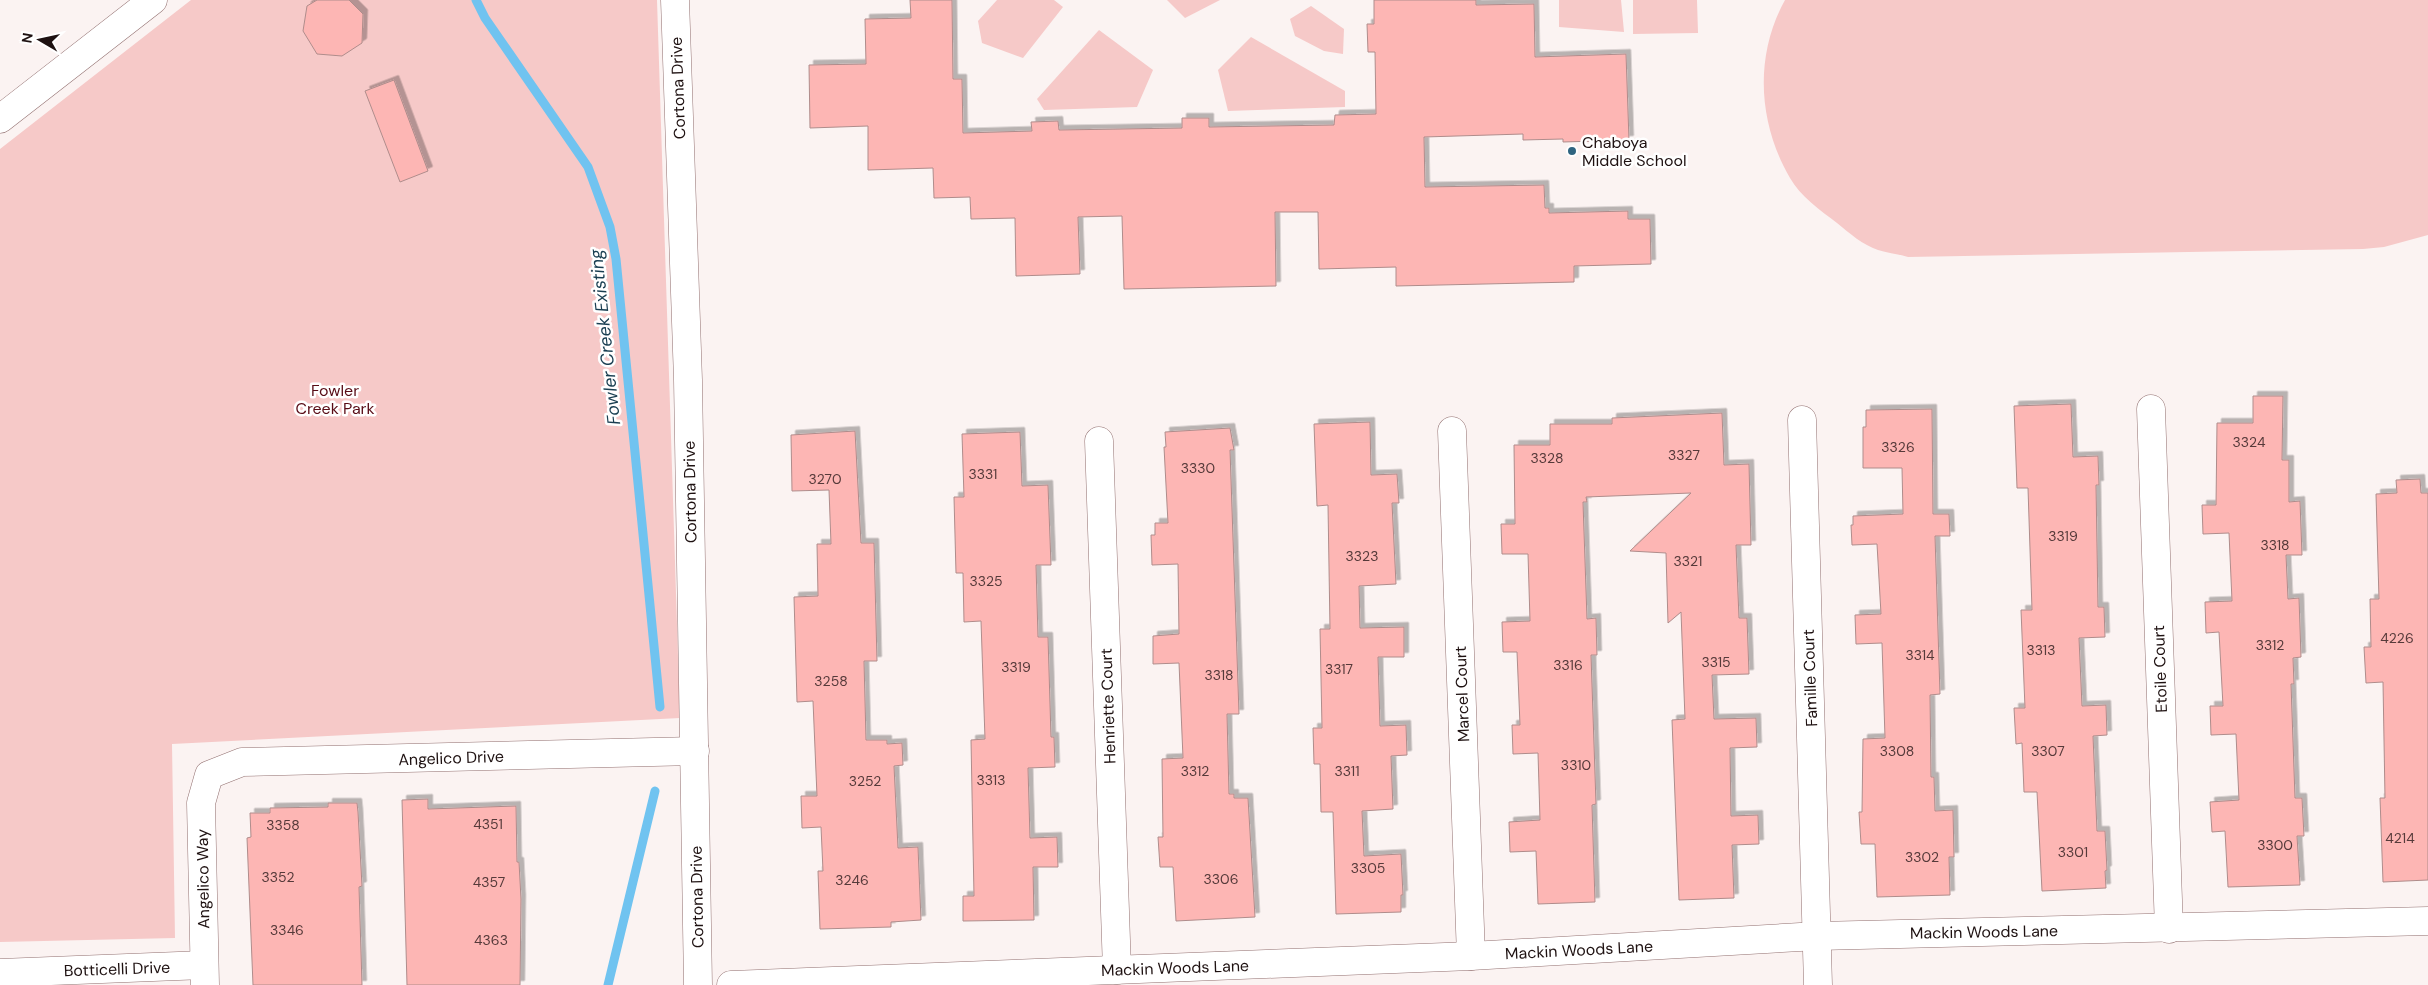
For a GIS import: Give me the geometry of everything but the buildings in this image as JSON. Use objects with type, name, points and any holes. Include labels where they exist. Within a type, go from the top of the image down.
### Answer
[{"type":"street","points":[[0,119],[153,0]]},
{"type":"street","name":"Cortona Drive","points":[[676,0],[688,380],[696,751],[698,985]]},
{"type":"street","name":"Etoile Court","points":[[2151,409],[2169,929]]},
{"type":"street","name":"Famille Court","points":[[1802,420],[1818,985]]},
{"type":"street","name":"Marcel Court","points":[[1452,431],[1471,956]]},
{"type":"street","name":"Henriette Court","points":[[1099,441],[1117,970]]},
{"type":"street","name":"Angelico Drive","points":[[209,774],[242,762],[696,751]]},
{"type":"street","name":"Angelico Way","points":[[204,975],[201,803],[209,774]]},
{"type":"street","name":"Mackin Woods Lane","points":[[731,985],[1471,956],[1818,936],[2169,929],[2428,921]]},
{"type":"street","name":"Botticelli Drive","points":[[0,973],[204,975]]},
{"type":"green space","name":"Fowler Creek Park","points":[[191,0],[657,0],[680,718],[172,744],[175,938],[0,942],[0,149]]},
{"type":"green space","points":[[997,0],[1054,0],[1063,7],[1023,58],[982,43],[978,21]]},
{"type":"green space","points":[[1167,0],[1220,0],[1185,18]]},
{"type":"green space","points":[[1559,0],[1621,0],[1624,32],[1559,27]]},
{"type":"green space","points":[[1633,0],[1697,0],[1698,33],[1633,34]]},
{"type":"green space","points":[[1785,0],[2428,0],[2428,235],[2384,247],[2363,249],[1908,257],[1878,250],[1856,238],[1805,197],[1794,185],[1779,157],[1771,135],[1764,89],[1768,44],[1775,21]]},
{"type":"green space","points":[[1311,6],[1344,29],[1343,54],[1324,51],[1295,36],[1290,19]]},
{"type":"green space","points":[[1099,30],[1153,70],[1137,107],[1044,110],[1037,99]]},
{"type":"green space","points":[[1251,37],[1345,91],[1345,107],[1228,111],[1218,70]]},
{"type":"waterway","name":"Fowler Creek Existing","points":[[476,0],[485,18],[588,167],[610,227],[616,259],[660,707]]},
{"type":"waterway","name":"Fowler Creek Existing","points":[[608,985],[655,791]]},
{"type":"place","name":"Chaboya Middle School","points":[[1572,151]]}]
